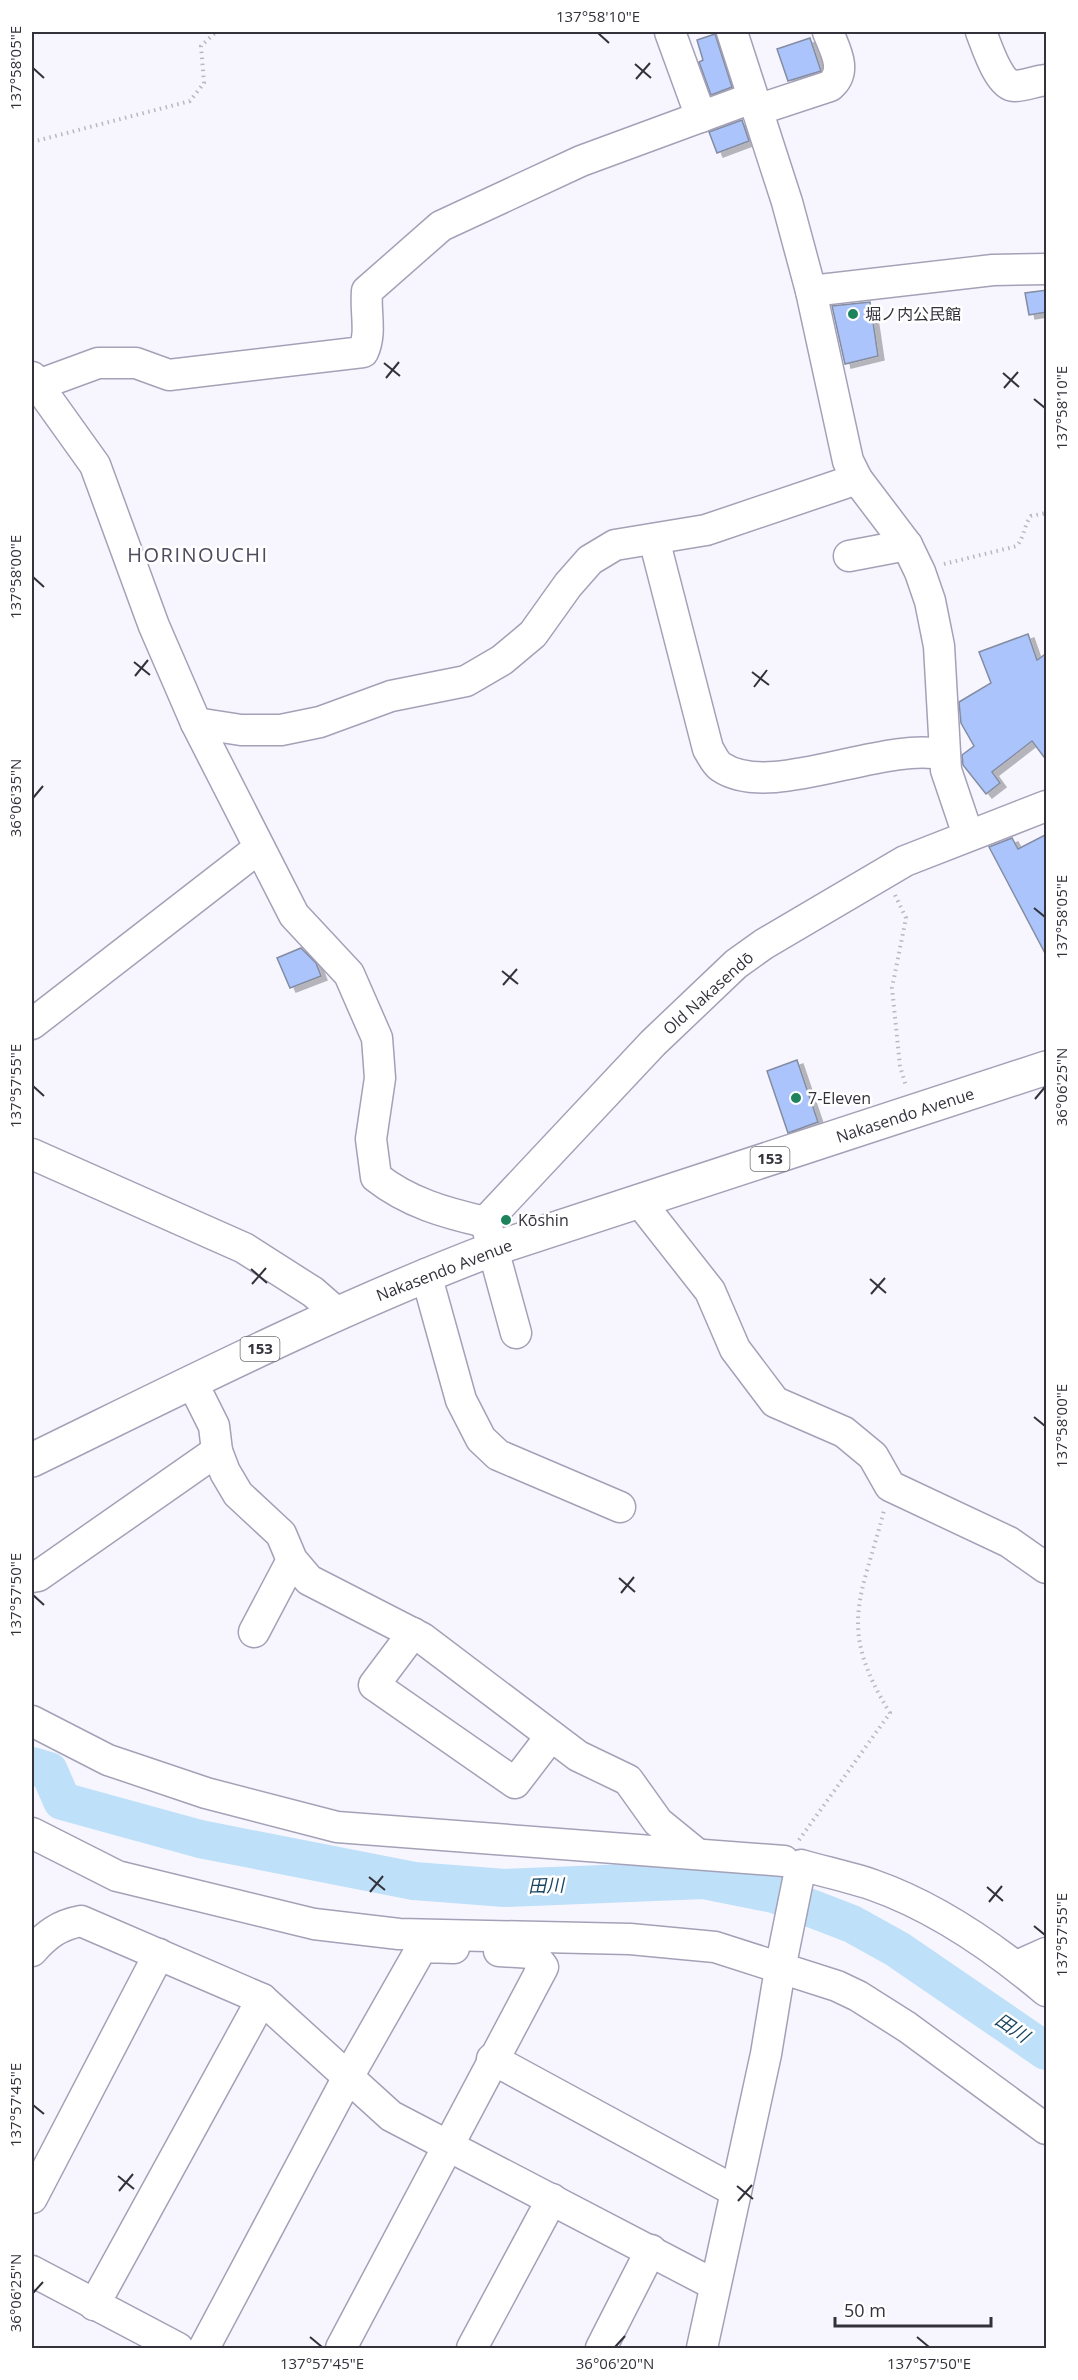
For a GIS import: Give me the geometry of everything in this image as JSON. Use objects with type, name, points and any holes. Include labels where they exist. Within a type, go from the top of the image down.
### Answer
[{"type":"highway","name":"Nakasendo Avenue","points":[[32,1460],[337,1313],[426,1274],[489,1235],[640,1202],[1047,1068]]},
{"type":"street","points":[[670,32],[701,117]]},
{"type":"street","points":[[732,32],[787,202],[812,291],[848,461],[857,479],[907,545],[920,572],[939,646],[946,770],[968,835]]},
{"type":"street","points":[[981,32],[996,68],[1006,83],[1012,86],[1047,80]]},
{"type":"street","points":[[516,1333],[489,1235],[420,1204],[376,1177],[371,1138],[380,1078],[377,1038],[350,974],[294,915],[196,723],[154,626],[95,465],[35,381],[98,363],[136,363],[169,375],[363,352],[369,339],[365,310],[367,291],[441,226],[581,161],[701,117],[830,86],[837,80],[840,66],[834,33]]},
{"type":"street","points":[[812,291],[993,270],[1047,269]]},
{"type":"street","points":[[196,723],[241,730],[281,730],[320,722],[391,696],[466,681],[502,660],[533,634],[568,585],[590,560],[615,546],[706,530],[857,479]]},
{"type":"street","points":[[654,538],[708,749],[719,765],[730,772],[750,776],[780,776],[817,771],[873,758],[928,751],[945,755]]},
{"type":"street","points":[[849,556],[907,545]]},
{"type":"street","name":"Old Nakasendō","points":[[489,1235],[653,1043],[736,964],[774,938],[885,872],[968,835],[1047,806]]},
{"type":"street","points":[[32,1024],[259,848]]},
{"type":"street","points":[[32,1154],[244,1248],[313,1292],[337,1313]]},
{"type":"street","points":[[640,1202],[710,1291],[735,1349],[775,1402],[844,1432],[873,1456],[890,1486],[1010,1542],[1047,1568]]},
{"type":"street","points":[[426,1274],[461,1400],[481,1439],[498,1455],[621,1507]]},
{"type":"street","points":[[192,1382],[214,1426],[217,1451],[225,1472],[238,1494],[280,1534],[292,1560],[309,1580],[413,1633],[578,1756],[628,1780],[658,1822],[696,1853]]},
{"type":"street","points":[[32,1577],[38,1576],[105,1531],[217,1451]]},
{"type":"street","points":[[254,1632],[292,1560]]},
{"type":"street","points":[[413,1633],[374,1685],[515,1783],[551,1736]]},
{"type":"street","points":[[32,1721],[108,1760],[206,1793],[337,1827],[696,1853],[795,1866],[874,1886],[938,1914],[1017,1966],[1047,1990]]},
{"type":"street","points":[[32,1833],[117,1876],[314,1924],[399,1934],[630,1940],[715,1947],[780,1966],[858,1996],[907,2027],[1047,2130]]},
{"type":"street","points":[[702,2349],[766,2054],[795,1866]]},
{"type":"street","points":[[32,1951],[44,1937],[63,1924],[81,1921],[262,1999],[391,2116],[715,2285]]},
{"type":"street","points":[[204,2349],[348,2077],[422,1947],[532,1953],[543,1967],[492,2059],[341,2349]]},
{"type":"street","points":[[1017,1966],[1047,1953]]},
{"type":"street","points":[[32,2198],[159,1954]]},
{"type":"street","points":[[94,2305],[262,1999]]},
{"type":"street","points":[[492,2059],[735,2191]]},
{"type":"street","points":[[472,2349],[552,2199]]},
{"type":"street","points":[[601,2349],[651,2250]]},
{"type":"street","points":[[32,2271],[178,2349]]},
{"type":"path","points":[[32,142],[190,101],[204,83],[201,46],[216,32]]},
{"type":"path","points":[[920,572],[1017,546],[1025,534],[1027,521],[1031,516],[1047,513]]},
{"type":"path","points":[[885,872],[906,918],[892,988],[900,1066],[913,1112]]},
{"type":"path","points":[[795,1866],[890,1713],[872,1684],[858,1643],[857,1605],[890,1486]]},
{"type":"building","points":[[715,34],[732,87],[711,95],[699,62],[703,60],[697,40]]},
{"type":"building","points":[[810,38],[821,71],[788,81],[777,49]]},
{"type":"building","points":[[742,120],[749,141],[717,153],[709,132]]},
{"type":"building","points":[[1047,290],[1047,312],[1029,315],[1025,293]]},
{"type":"building","points":[[870,302],[878,356],[845,364],[832,306]]},
{"type":"building","points":[[1028,634],[1037,660],[1047,653],[1047,761],[1032,741],[992,772],[1000,783],[986,794],[963,765],[962,755],[974,746],[961,723],[959,702],[991,683],[979,652]]},
{"type":"building","points":[[1047,834],[1047,957],[989,847],[1012,838],[1018,849]]},
{"type":"building","points":[[301,948],[316,963],[321,976],[290,988],[277,958]]},
{"type":"building","points":[[797,1060],[818,1122],[788,1133],[767,1071]]},
{"type":"waterway","name":"田川","points":[[32,1766],[49,1771],[62,1801],[200,1839],[414,1881],[505,1888],[704,1880],[774,1894],[852,1924],[897,1949],[1046,2051]]},
{"type":"place","name":"堀ノ内公民館","points":[[853,314]]},
{"type":"place","name":"7-Eleven","points":[[796,1098]]},
{"type":"place","name":"Kōshin","points":[[506,1220]]},
{"type":"district","name":"HORINOUCHI","points":[[198,555]]}]
